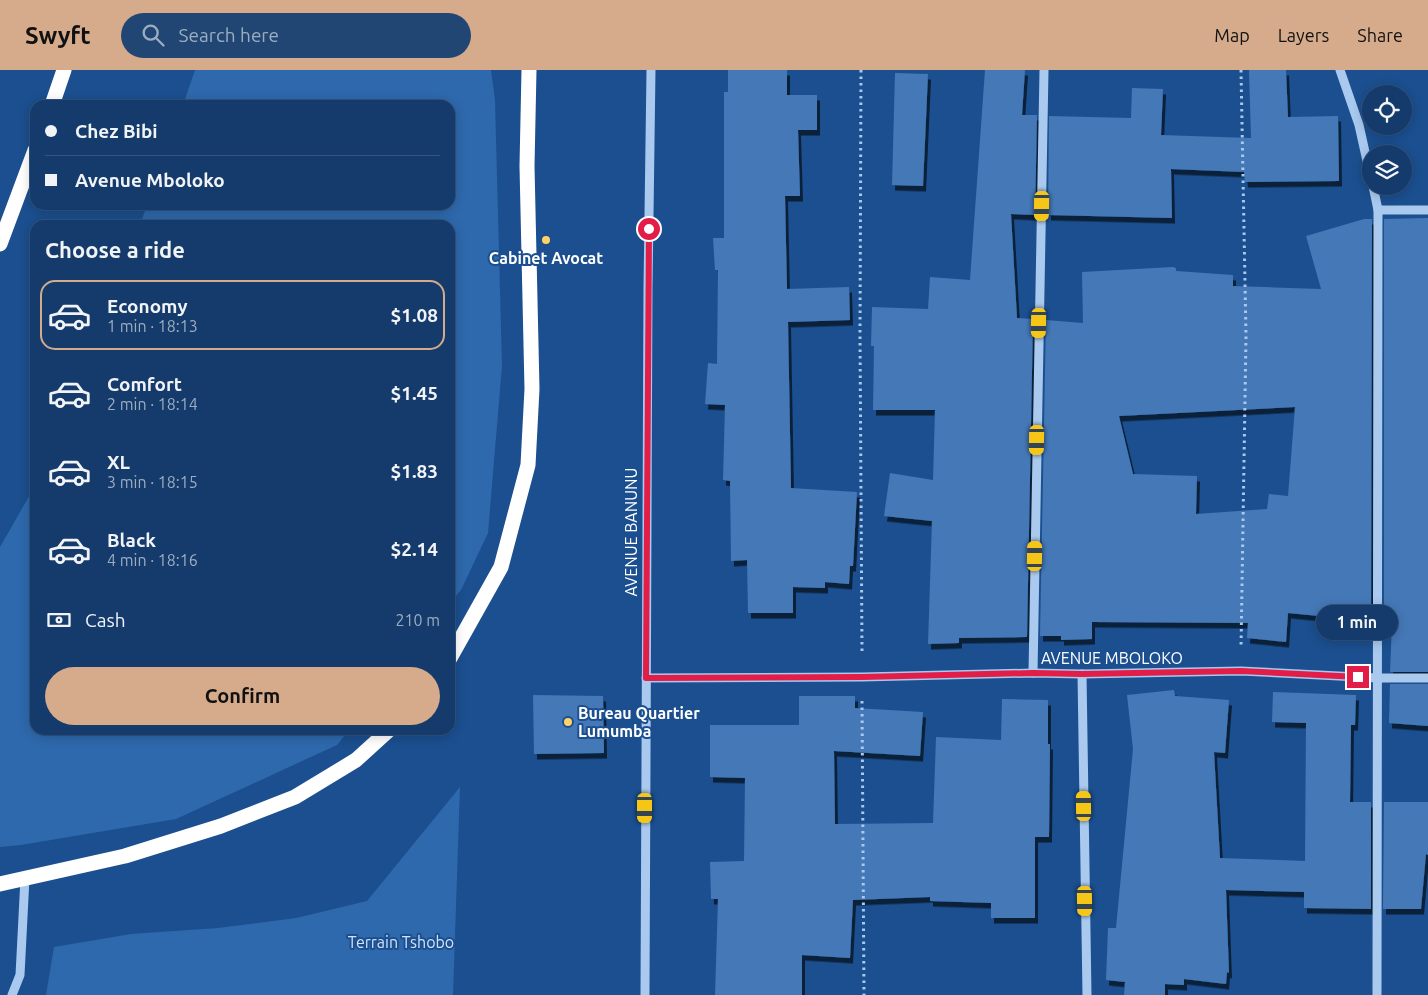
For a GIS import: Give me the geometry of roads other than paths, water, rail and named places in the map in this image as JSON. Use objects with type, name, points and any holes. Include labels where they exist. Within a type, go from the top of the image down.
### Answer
[{"type":"highway","points":[[54,100],[64,70]]},
{"type":"highway","points":[[455,649],[501,567],[528,465],[532,389],[527,166],[529,70]]},
{"type":"highway","points":[[0,244],[30,163]]},
{"type":"highway","points":[[0,884],[125,856],[221,826],[295,797],[356,760],[384,735]]},
{"type":"street","name":"AVENUE BANUNU","points":[[645,995],[648,288],[651,70]]},
{"type":"street","points":[[1033,673],[1044,70]]},
{"type":"street","points":[[1340,70],[1359,125],[1363,145]]},
{"type":"street","points":[[1375,195],[1378,210],[1377,995]]},
{"type":"street","points":[[1378,210],[1428,210]]},
{"type":"street","name":"AVENUE MBOLOKO","points":[[646,678],[862,677],[1241,671],[1378,678],[1428,678]]},
{"type":"street","points":[[1082,674],[1086,995]]},
{"type":"street","points":[[12,995],[20,975],[25,878]]},
{"type":"place","name":"Cabinet Avocat","points":[[546,240]]},
{"type":"place","name":"Bureau Quartier Lumumba","points":[[568,722]]},
{"type":"park label","name":"Terrain Tshobo","points":[[401,942]]}]
